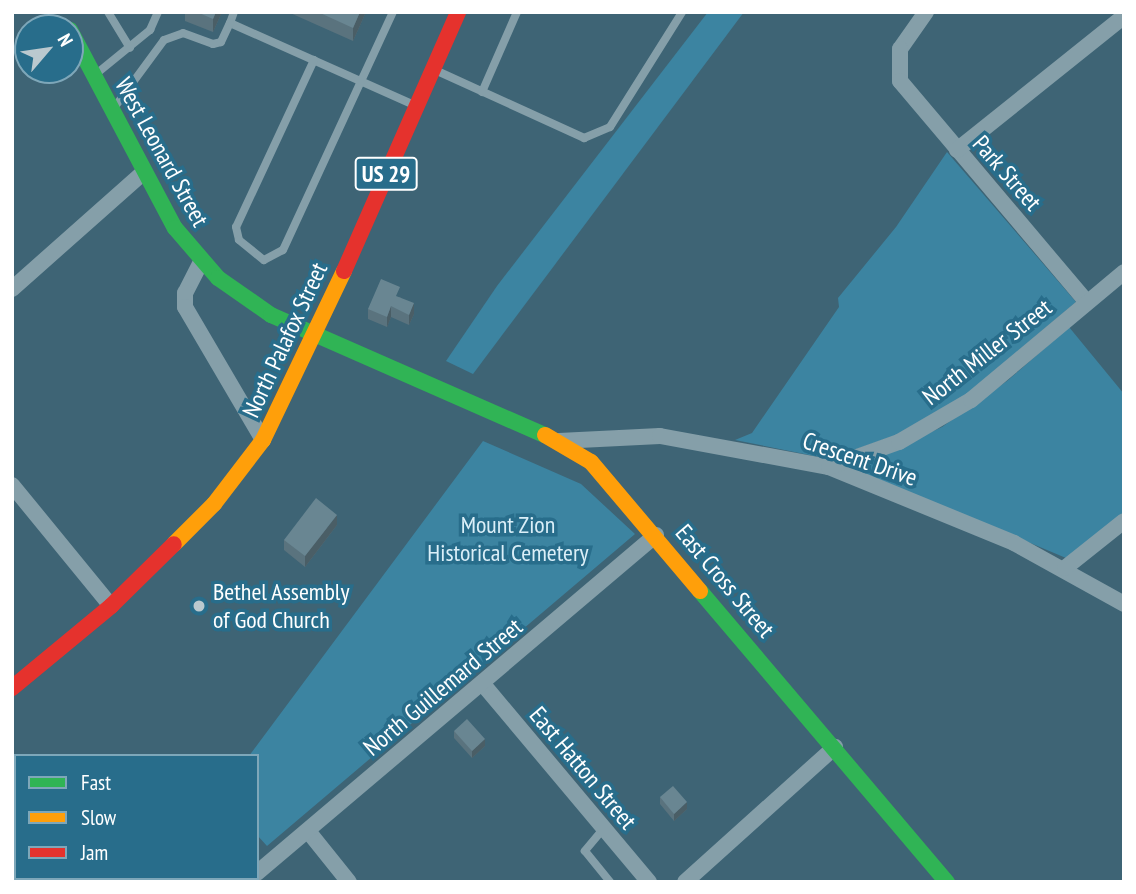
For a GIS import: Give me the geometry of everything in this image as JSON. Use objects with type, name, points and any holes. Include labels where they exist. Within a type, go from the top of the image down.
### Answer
[{"type":"street","name":"North Palafox Street","points":[[12,688],[111,606],[214,505],[263,440],[314,335],[458,12]]},
{"type":"street","name":"Park Street","points":[[926,12],[900,49],[897,71],[907,91],[1087,302]]},
{"type":"street","points":[[957,150],[1124,16]]},
{"type":"street","name":"West Leonard Street","points":[[84,58],[175,228],[201,262],[246,301],[414,380]]},
{"type":"street","points":[[12,289],[144,172]]},
{"type":"street","points":[[201,262],[185,293],[185,307],[263,440]]},
{"type":"street","name":"North Miller Street","points":[[829,467],[899,442],[938,422],[1003,375],[1124,272]]},
{"type":"street","name":"East Cross Street","points":[[414,380],[559,441],[591,462],[656,535],[947,882]]},
{"type":"street","name":"Crescent Drive","points":[[559,441],[660,436],[829,467],[1065,568],[1124,604]]},
{"type":"street","points":[[12,485],[111,606]]},
{"type":"street","points":[[1065,568],[1124,521]]},
{"type":"street","name":"North Guillemard Street","points":[[259,871],[656,535]]},
{"type":"street","name":"East Hatton Street","points":[[482,683],[649,882]]},
{"type":"street","points":[[685,882],[835,747]]},
{"type":"street","points":[[308,831],[349,882]]},
{"type":"lane","points":[[108,12],[130,48]]},
{"type":"lane","points":[[93,75],[150,30],[158,12]]},
{"type":"lane","points":[[112,110],[164,40],[183,33],[213,44],[220,42],[234,12]]},
{"type":"lane","points":[[314,60],[236,227],[239,240],[264,260],[283,250],[363,82],[393,12]]},
{"type":"lane","points":[[482,92],[517,12]]},
{"type":"lane","points":[[433,69],[584,138],[610,127],[682,12]]},
{"type":"lane","points":[[230,23],[416,106]]},
{"type":"lane","points":[[604,828],[584,851],[610,882]]},
{"type":"green space","points":[[708,12],[744,12],[473,374],[446,361],[497,286]]},
{"type":"green space","points":[[947,152],[1076,302],[967,394],[896,435],[829,459],[735,440],[752,433],[839,307],[838,298],[896,227]]},
{"type":"green space","points":[[1069,327],[1124,394],[1124,512],[1066,558],[852,468],[942,427],[1007,381]]},
{"type":"green space","name":"Mount Zion Historical Cemetery","points":[[483,441],[581,484],[635,534],[267,846],[259,837],[259,754],[250,754]]},
{"type":"building","points":[[197,12],[216,12],[213,19]]},
{"type":"building","points":[[318,12],[360,12],[353,28]]},
{"type":"building","points":[[381,279],[400,287],[396,296],[414,303],[409,315],[391,306],[387,317],[368,309]]},
{"type":"building","points":[[316,498],[337,515],[305,556],[284,540]]},
{"type":"building","points":[[467,719],[485,739],[472,751],[454,731]]},
{"type":"building","points":[[673,786],[687,802],[674,814],[660,797]]},
{"type":"traffic: fast","points":[[84,56],[175,228],[218,278],[271,315],[545,435]]},
{"type":"traffic: fast","points":[[700,591],[947,882]]},
{"type":"traffic: slow","points":[[174,544],[214,504],[263,440],[344,271]]},
{"type":"traffic: slow","points":[[545,435],[591,462],[700,591]]},
{"type":"traffic: jam","points":[[344,271],[458,12]]},
{"type":"traffic: jam","points":[[12,688],[111,606],[174,544]]},
{"type":"place","name":"Bethel Assembly of God Church","points":[[199,606]]}]
